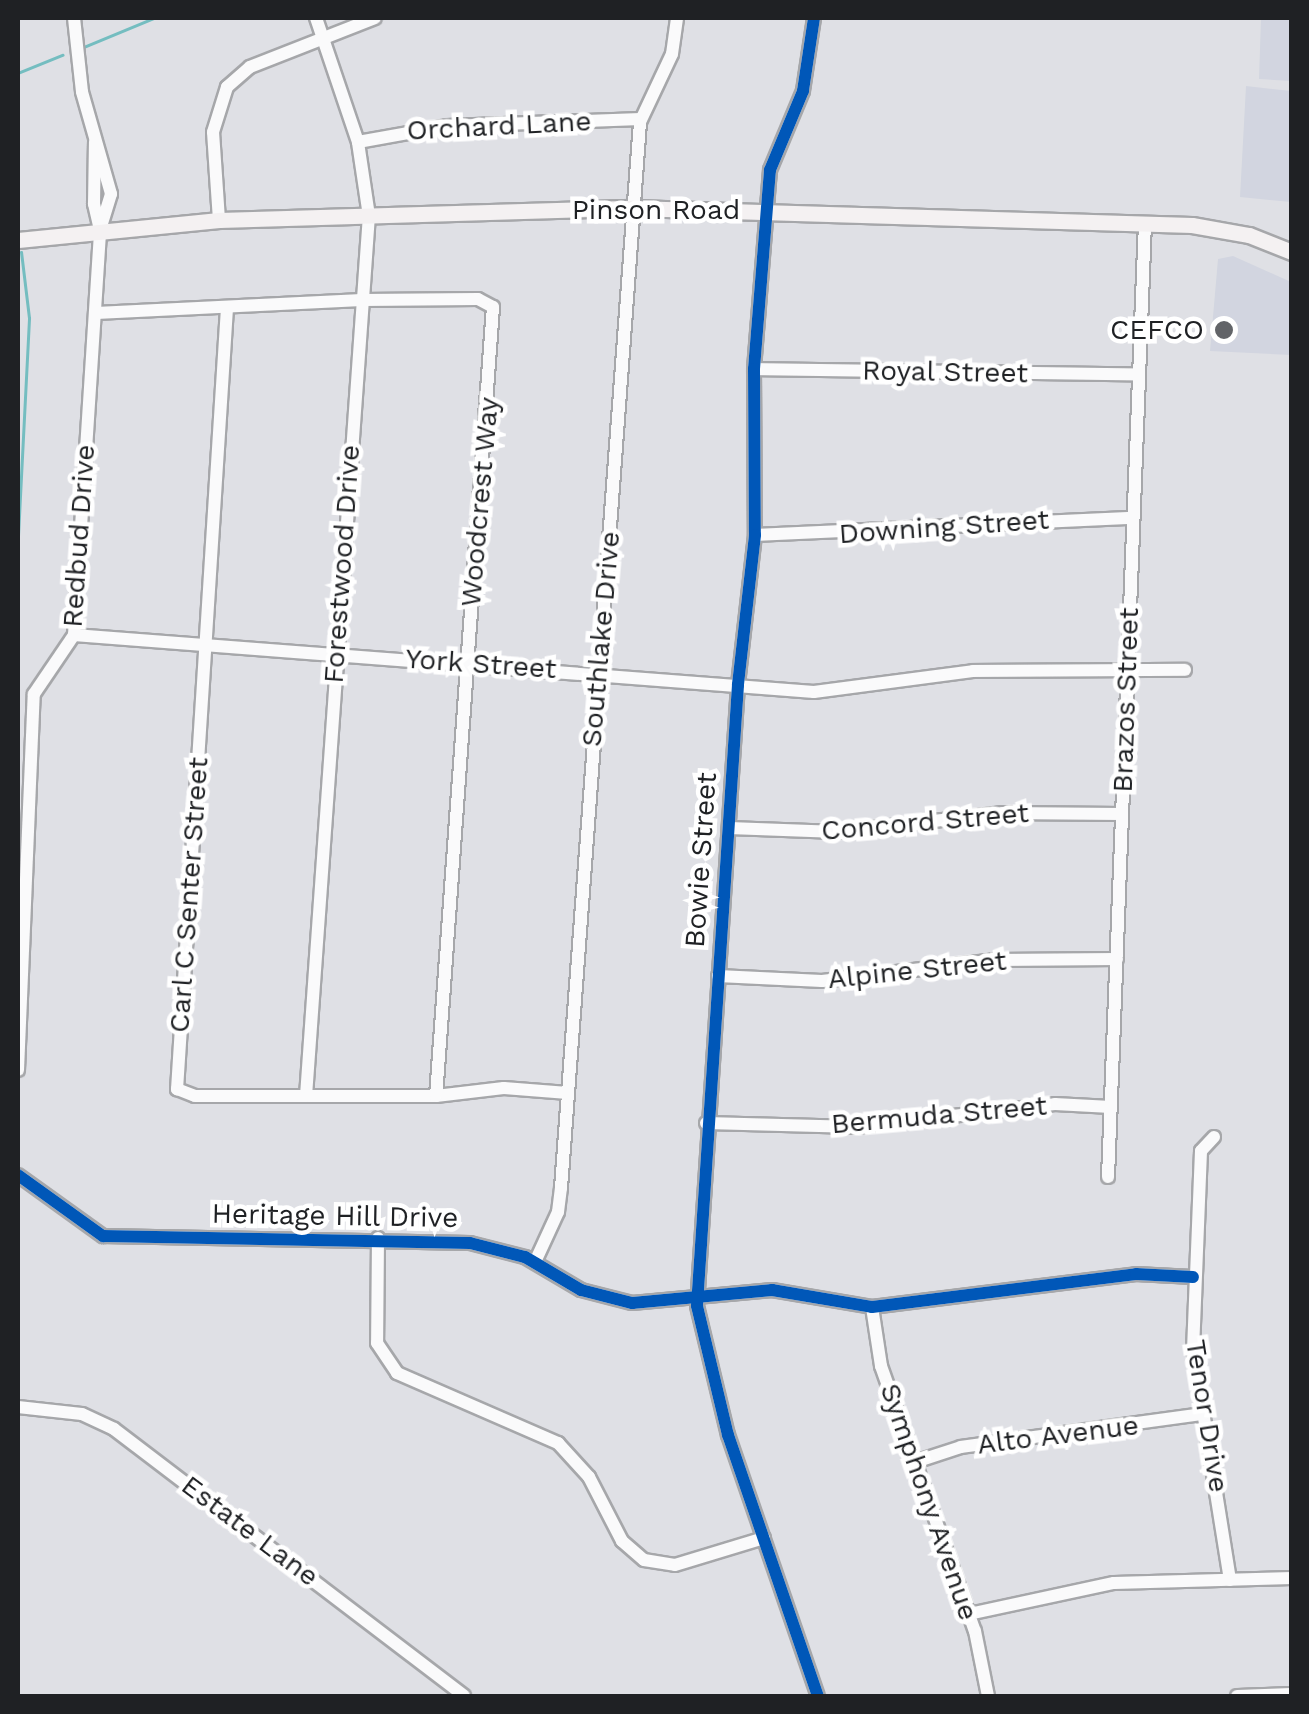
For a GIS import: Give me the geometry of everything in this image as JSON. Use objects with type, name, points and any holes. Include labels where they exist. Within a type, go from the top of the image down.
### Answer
[{"type":"main road","name":"Pinson Road","points":[[18,240],[219,220],[633,208],[1144,223],[1222,229],[1292,252]]},
{"type":"street","name":"Redbud Drive","points":[[18,1070],[23,770],[34,694],[74,635],[96,313],[100,230],[94,204],[96,142],[76,59],[74,18]]},
{"type":"street","name":"Forestwood Drive","points":[[306,1096],[369,216],[358,142],[316,18]]},
{"type":"street","points":[[219,220],[213,132],[219,100],[250,67],[375,18]]},
{"type":"street","name":"Southlake Drive","points":[[535,1262],[558,1212],[641,119],[672,54],[677,18]]},
{"type":"street","name":"Bowie Street","points":[[814,18],[803,91],[770,170],[754,369],[754,535],[738,685],[697,1300],[716,1397],[818,1696]]},
{"type":"street","name":"Orchard Lane","points":[[358,142],[446,126],[641,119]]},
{"type":"street","name":"Brazos Street","points":[[1108,1176],[1135,374],[1144,223]]},
{"type":"street","name":"Woodcrest Way","points":[[96,313],[362,300],[478,299],[493,307],[436,1096]]},
{"type":"street","name":"Carl C Senter Street","points":[[227,308],[192,919],[174,1082],[195,1096],[436,1096],[504,1088],[568,1093]]},
{"type":"street","name":"Royal Street","points":[[754,369],[1135,374]]},
{"type":"street","name":"Downing Street","points":[[754,535],[1133,518]]},
{"type":"street","name":"York Street","points":[[74,635],[836,691],[973,671],[1185,670]]},
{"type":"street","name":"Concord Street","points":[[729,828],[838,832],[1003,814],[1122,814]]},
{"type":"street","name":"Alpine Street","points":[[718,976],[822,980],[996,960],[1116,959]]},
{"type":"street","name":"Bermuda Street","points":[[706,1122],[857,1126],[1055,1104],[1111,1106]]},
{"type":"street","name":"Tenor Drive","points":[[1214,1137],[1201,1151],[1193,1349],[1230,1580]]},
{"type":"street","name":"Heritage Hill Drive","points":[[18,1176],[103,1236],[378,1238],[470,1243],[535,1262],[605,1298],[697,1300],[772,1290],[872,1307],[1136,1274],[1194,1278]]},
{"type":"street","points":[[378,1238],[378,1343],[397,1374],[558,1442],[589,1477],[622,1541],[644,1560],[675,1565],[764,1538]]},
{"type":"street","name":"Symphony Avenue","points":[[872,1307],[878,1354],[969,1614],[988,1696]]},
{"type":"street","name":"Estate Lane","points":[[18,1407],[82,1414],[114,1429],[464,1696]]},
{"type":"street","name":"Alto Avenue","points":[[915,1462],[961,1447],[1203,1414]]},
{"type":"street","points":[[969,1614],[1094,1586],[1292,1578]]},
{"type":"street","points":[[1237,1696],[1292,1694]]},
{"type":"shaded area","points":[[1261,18],[1291,18],[1291,81],[1259,79]]},
{"type":"shaded area","points":[[1246,86],[1291,91],[1291,202],[1240,197]]},
{"type":"shaded area","points":[[1233,256],[1291,282],[1291,355],[1210,351],[1218,259]]},
{"type":"waterway","points":[[84,47],[154,18]]},
{"type":"waterway","points":[[18,73],[62,55]]},
{"type":"waterway","points":[[18,536],[29,318],[21,252]]},
{"type":"cycle path","points":[[814,18],[803,91],[770,170],[754,369],[755,535],[738,685],[697,1306],[728,1435],[818,1696]]},
{"type":"cycle path","points":[[18,1175],[103,1236],[470,1243],[525,1257],[581,1290],[632,1303],[772,1290],[872,1307],[1136,1274],[1193,1277]]},
{"type":"place","name":"CEFCO","points":[[1224,330]]}]
